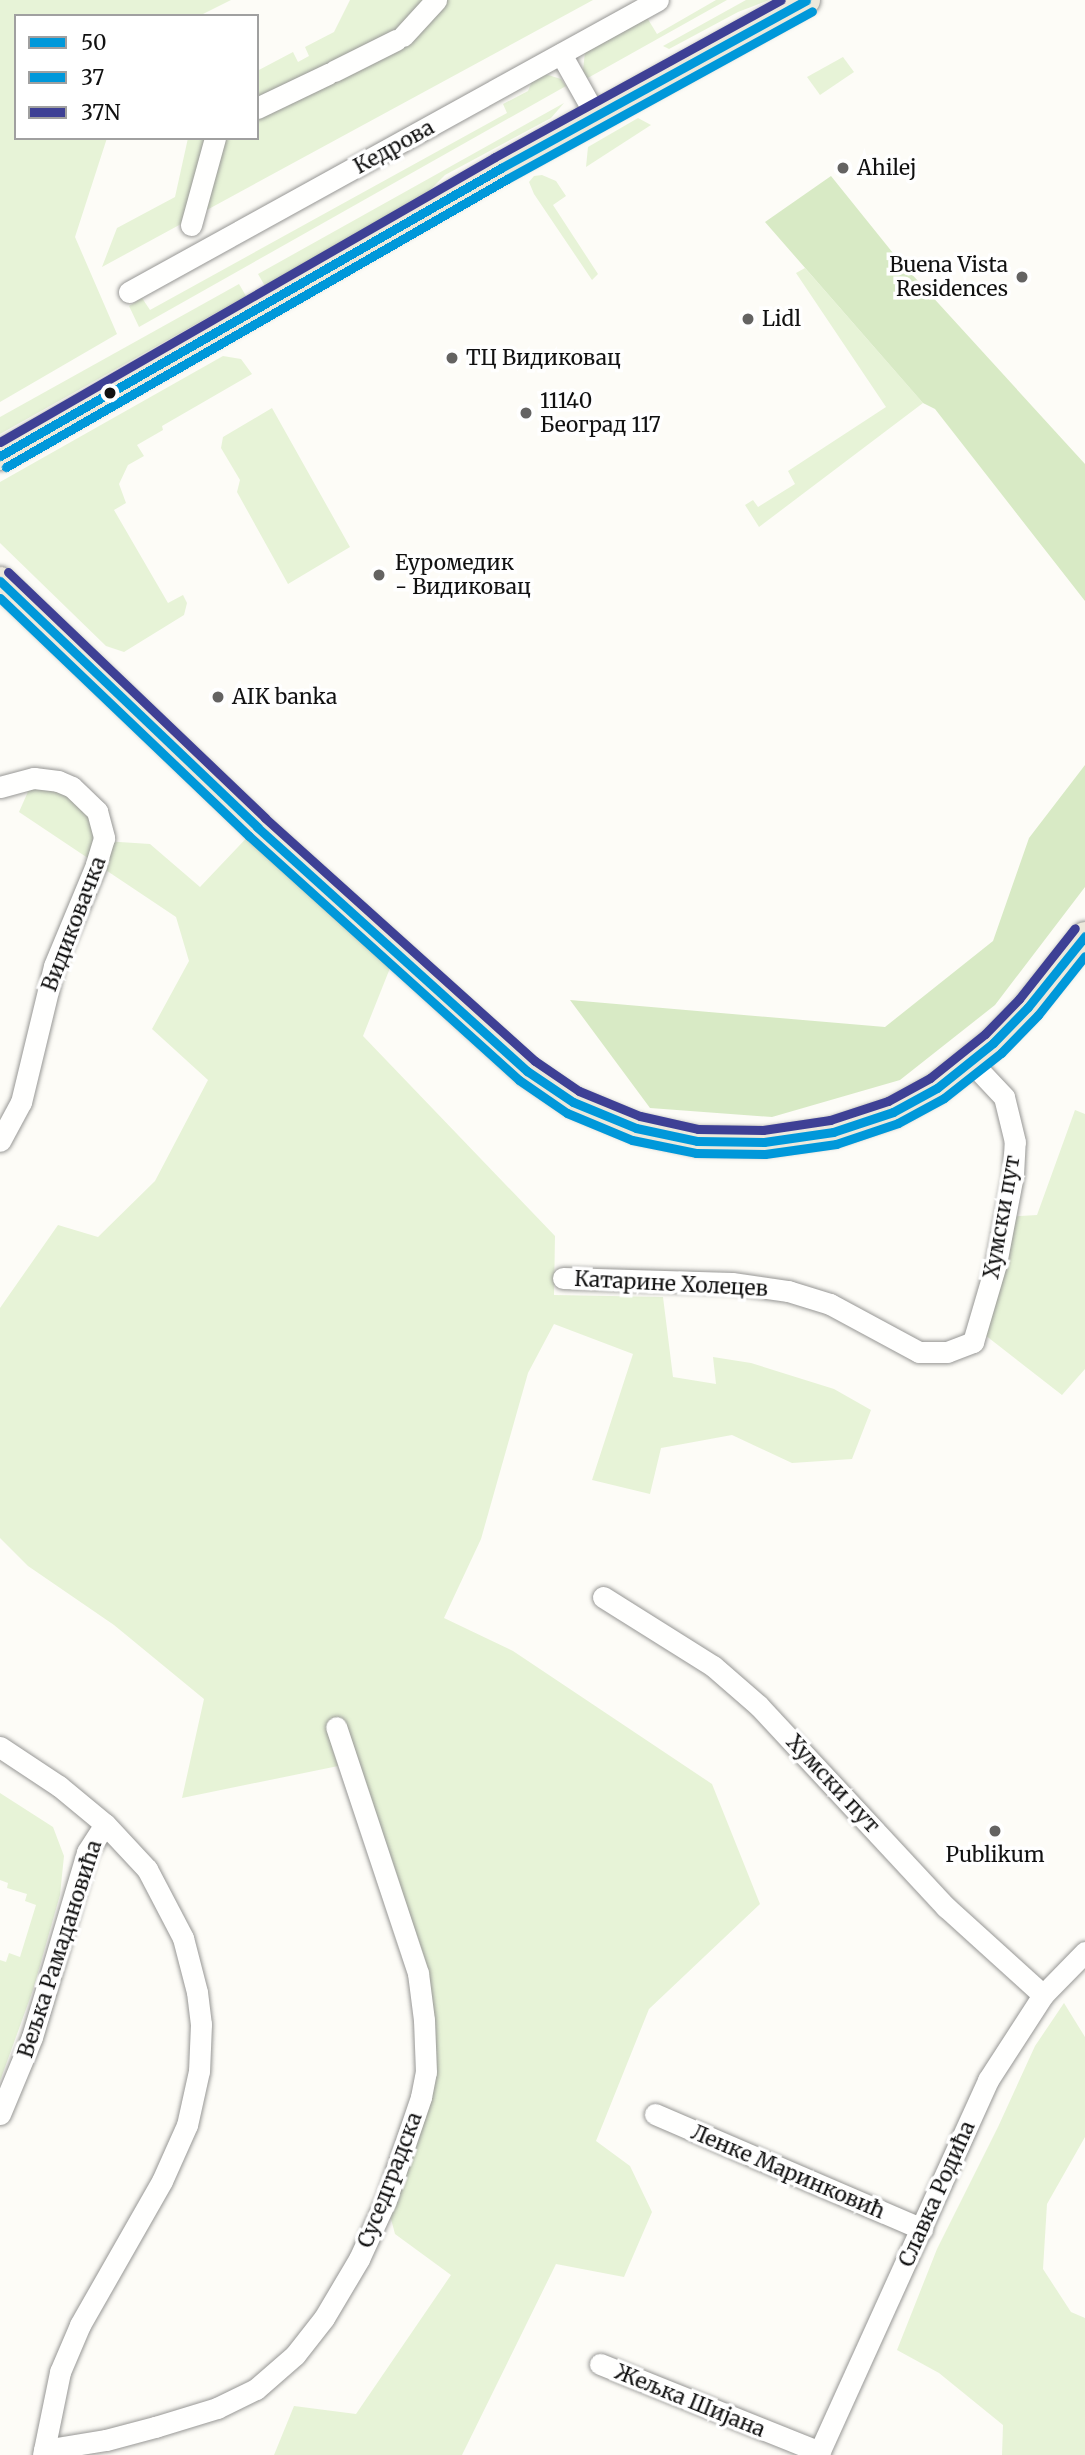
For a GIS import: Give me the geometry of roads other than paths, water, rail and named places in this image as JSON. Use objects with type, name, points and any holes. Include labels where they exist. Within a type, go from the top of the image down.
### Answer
[{"type":"main road","points":[[0,456],[596,116],[806,0]]},
{"type":"main road","points":[[0,581],[247,818],[527,1071],[549,1088],[593,1112],[636,1128],[696,1141],[783,1141],[833,1132],[892,1112],[937,1088],[971,1062],[1028,1007],[1085,936]]},
{"type":"street","points":[[259,107],[399,38],[436,0]]},
{"type":"street","name":"Кедрова","points":[[129,292],[658,0]]},
{"type":"street","points":[[561,54],[596,116]]},
{"type":"street","points":[[191,225],[214,140]]},
{"type":"street","name":"Видиковачка","points":[[0,787],[34,778],[58,781],[72,788],[97,811],[104,838],[96,865],[54,966],[21,1102],[0,1141]]},
{"type":"street","name":"Хумски пут","points":[[971,1062],[1004,1097],[1015,1142],[1013,1175],[996,1264],[973,1342]]},
{"type":"street","name":"Катарине Холецев","points":[[563,1278],[732,1283],[788,1291],[830,1304],[909,1348],[925,1354],[947,1352],[973,1342]]},
{"type":"street","name":"Хумски пут","points":[[603,1597],[713,1666],[759,1706],[946,1907],[1043,1996]]},
{"type":"street","name":"Суседградска","points":[[0,1747],[59,1786],[105,1824],[147,1869],[183,1938],[197,1992],[201,2024],[199,2071],[187,2125],[176,2153],[80,2325],[64,2363],[43,2452],[155,2427],[217,2408],[256,2389],[295,2355],[324,2318],[359,2259],[394,2181],[421,2097],[426,2071],[424,2020],[418,1973],[336,1727]]},
{"type":"street","name":"Вељка Рамадановића","points":[[0,2114],[32,2037],[87,1852],[105,1824]]},
{"type":"street","name":"Славка Родића","points":[[819,2454],[988,2080],[1043,1996],[1081,1966]]},
{"type":"street","name":"Ленке Маринковић","points":[[655,2115],[922,2229]]},
{"type":"street","name":"Жељка Шијана","points":[[600,2364],[819,2454]]},
{"type":"place","name":"Ahilej","points":[[843,168]]},
{"type":"place","name":"Buena Vista Residences","points":[[1022,277]]},
{"type":"place","name":"Lidl","points":[[748,319]]},
{"type":"place","name":"ТЦ Видиковац","points":[[452,358]]},
{"type":"place","name":"11140 Београд 117","points":[[526,413]]},
{"type":"place","name":"Еуромедик - Видиковац","points":[[379,575]]},
{"type":"place","name":"AIK banka","points":[[218,697]]},
{"type":"place","name":"Publikum","points":[[995,1831]]}]
